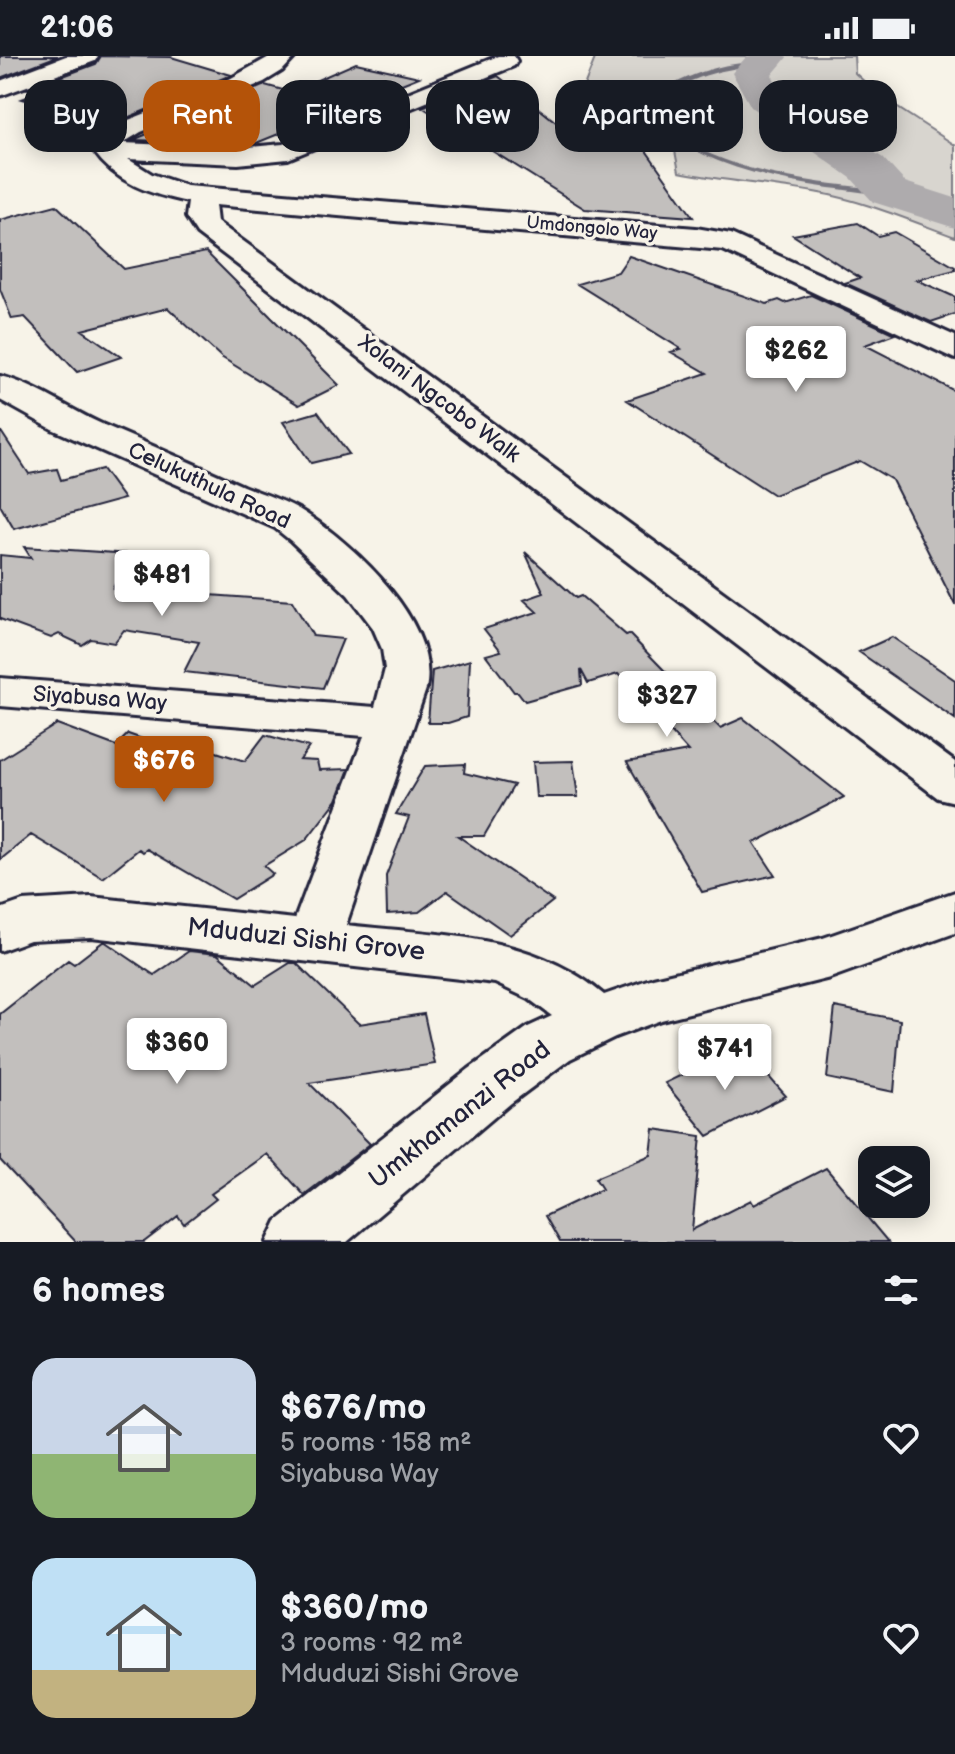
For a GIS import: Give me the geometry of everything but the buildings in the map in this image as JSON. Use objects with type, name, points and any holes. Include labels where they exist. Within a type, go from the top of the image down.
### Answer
[{"type":"street","points":[[0,89],[87,56]]},
{"type":"street","points":[[127,129],[275,67],[285,56]]},
{"type":"street","points":[[127,151],[238,156],[288,151],[506,61]]},
{"type":"street","points":[[108,152],[122,167],[146,182],[204,196]]},
{"type":"street","name":"Umdongolo Way","points":[[204,196],[715,239],[751,249],[955,349]]},
{"type":"street","name":"Xolani Ngcobo Walk","points":[[204,196],[199,208],[200,219],[207,228],[955,786]]},
{"type":"street","name":"Celukuthula Road","points":[[0,386],[65,421],[266,508],[321,545],[371,595],[395,627],[407,669],[392,723],[314,940]]},
{"type":"street","name":"Siyabusa Way","points":[[0,692],[392,723]]},
{"type":"street","name":"Umkhamanzi Road","points":[[300,1242],[490,1086],[549,1043],[595,1021],[653,1000],[830,957],[955,912]]},
{"type":"street","name":"Mduduzi Sishi Grove","points":[[0,931],[23,921],[91,917],[314,940],[507,965],[530,971],[560,988],[595,1021]]},
{"type":"shaded area","points":[[596,56],[854,56],[855,73],[863,80],[759,80],[759,152],[897,152],[897,107],[955,145],[955,237],[850,200],[679,172],[675,152],[743,152],[743,80],[586,80]]},
{"type":"waterway","points":[[769,56],[752,73],[765,98],[867,168],[889,192],[955,214]]},
{"type":"waterway","points":[[761,63],[710,71],[683,81],[639,109],[678,140],[728,163],[807,182],[889,192]]}]
